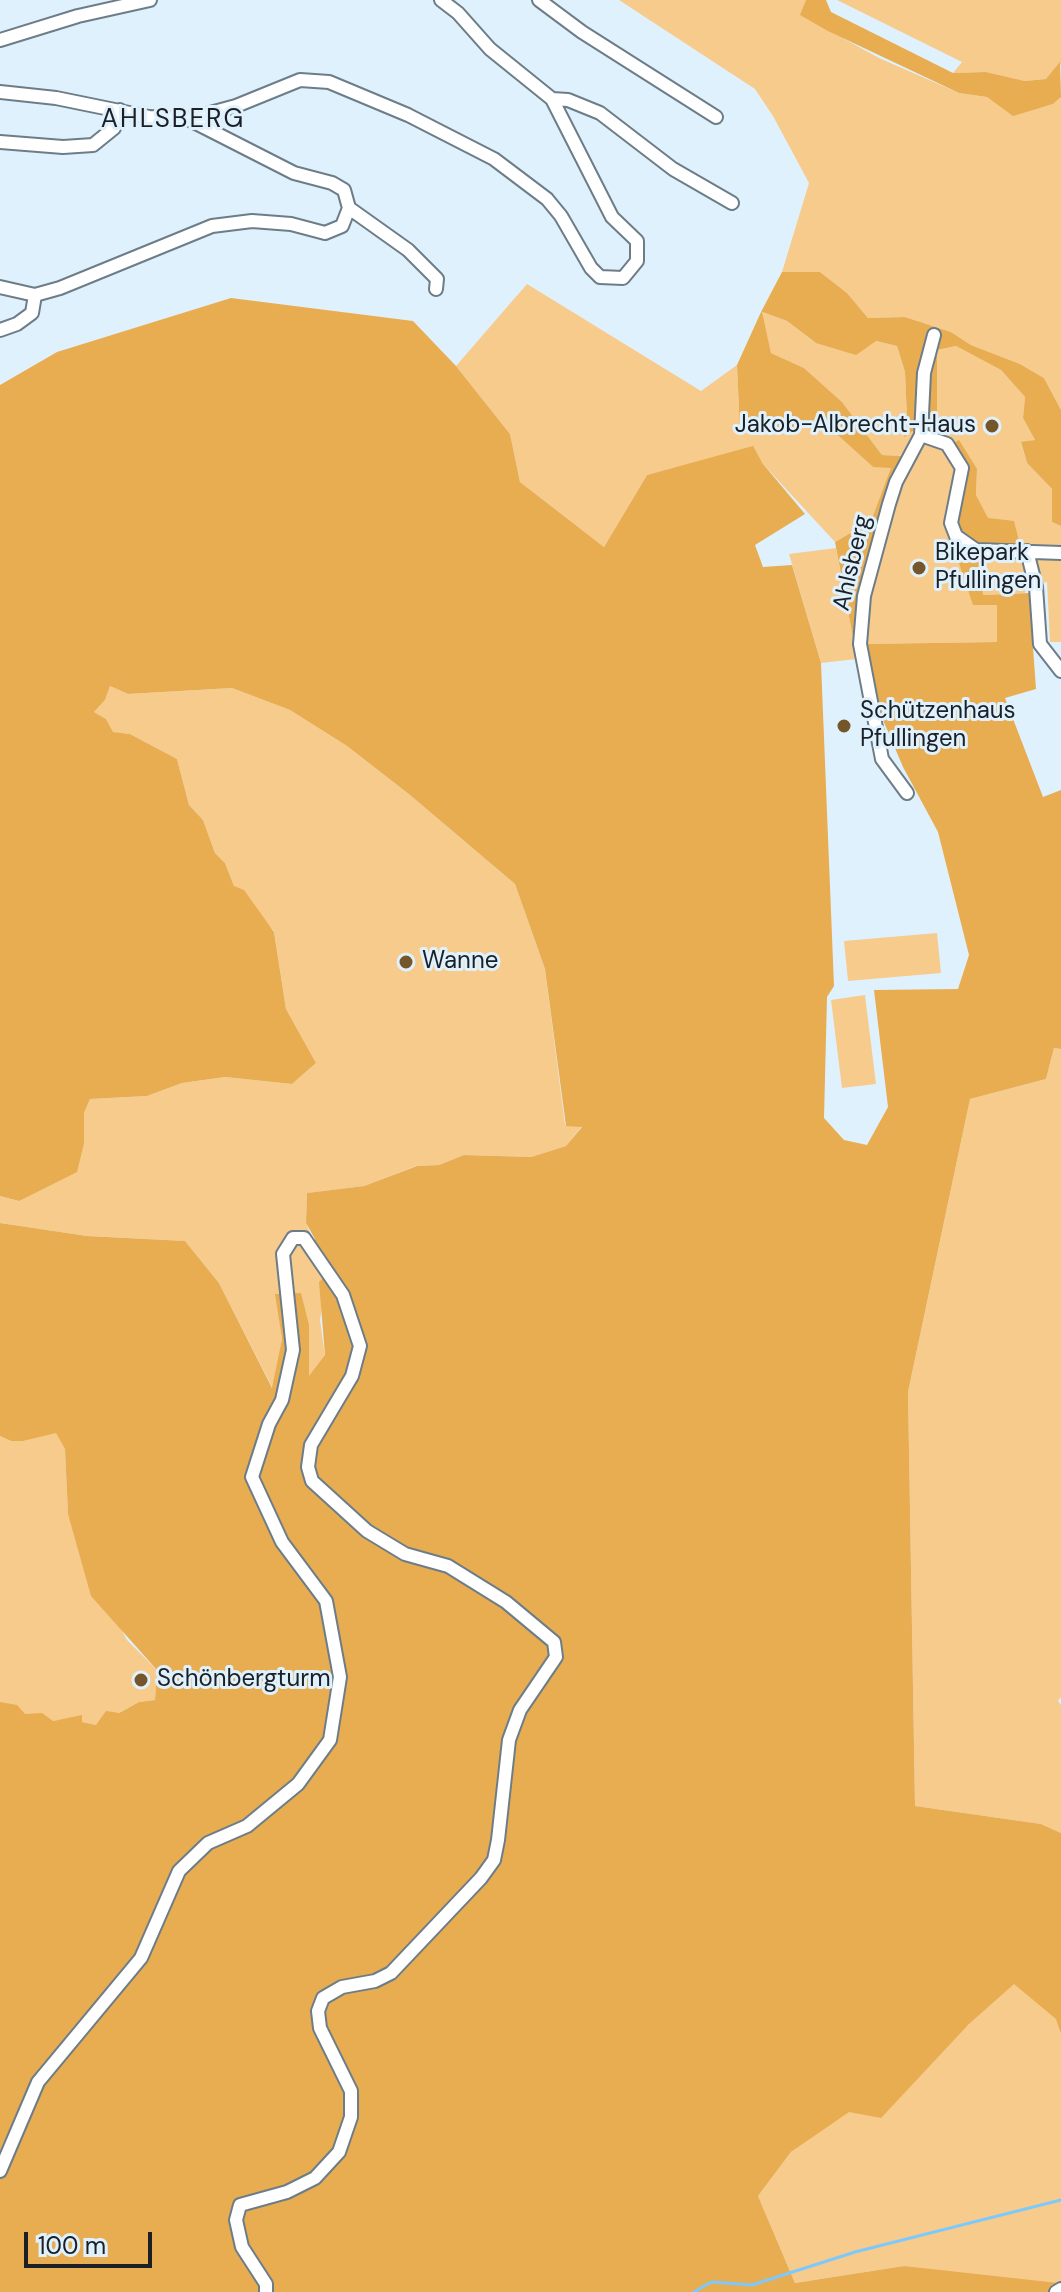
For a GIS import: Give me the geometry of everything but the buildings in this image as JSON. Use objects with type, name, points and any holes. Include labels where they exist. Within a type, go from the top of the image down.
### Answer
[{"type":"street","points":[[0,40],[78,16],[150,0]]},
{"type":"street","points":[[0,92],[149,117],[188,119],[236,106],[300,80],[329,82],[454,137],[516,173],[561,216],[591,268],[600,277],[623,278],[637,261],[637,241],[612,217],[552,99],[490,49],[441,0]]},
{"type":"street","points":[[539,0],[582,32],[716,117]]},
{"type":"street","points":[[552,99],[568,100],[600,113],[673,169],[732,203]]},
{"type":"street","points":[[0,142],[63,147],[93,145],[114,128],[120,110]]},
{"type":"street","points":[[0,287],[35,295],[60,288],[212,226],[252,221],[291,224],[325,233],[342,226],[349,208],[344,190],[332,183],[294,173],[188,119]]},
{"type":"street","points":[[349,208],[408,250],[437,279],[436,289]]},
{"type":"street","points":[[0,330],[17,324],[32,313],[35,295]]},
{"type":"street","points":[[934,335],[924,373],[921,435],[947,444],[962,468],[951,523],[956,536],[976,550],[1061,553]]},
{"type":"street","name":"Ahlsberg","points":[[907,793],[882,759],[860,644],[864,596],[889,504],[921,435]]},
{"type":"street","points":[[1027,551],[1036,587],[1040,644],[1061,671]]},
{"type":"street","points":[[0,2171],[38,2082],[141,1958],[179,1871],[208,1843],[247,1826],[298,1784],[330,1740],[340,1677],[326,1601],[282,1542],[252,1477],[269,1424],[282,1400],[293,1350],[283,1254],[293,1238],[304,1238],[343,1295],[360,1346],[352,1376],[311,1445],[308,1467],[312,1481],[367,1531],[405,1554],[448,1566],[506,1602],[554,1642],[556,1657],[520,1710],[509,1740],[494,1860],[481,1878],[391,1973],[375,1981],[342,1987],[323,1998],[318,2011],[320,2028],[351,2091],[351,2117],[339,2152],[315,2178],[287,2192],[240,2205],[236,2220],[242,2247],[266,2284],[266,2292]]},
{"type":"street","points":[[1056,2292],[1061,2289]]},
{"type":"shaded area","points":[[619,0],[806,0],[801,15],[879,58],[959,93],[987,97],[1013,115],[1053,104],[1061,97],[1061,410],[1044,378],[1020,364],[971,345],[951,332],[905,317],[868,318],[847,293],[820,272],[782,272],[809,183],[773,116],[755,89]]},
{"type":"shaded area","points":[[806,0],[826,0],[831,12],[953,73],[986,72],[1025,81],[1046,79],[1060,62],[1061,97],[1053,104],[1013,116],[987,97],[959,93],[828,31],[800,15]]},
{"type":"shaded area","points":[[837,0],[1061,0],[1061,64],[1046,79],[1025,81],[986,72],[953,73],[962,62]]},
{"type":"shaded area","points":[[782,272],[820,272],[847,293],[868,318],[905,317],[951,332],[971,345],[1020,364],[1044,378],[1061,410],[1061,526],[1052,522],[1052,489],[1027,463],[1021,442],[1035,440],[1023,418],[1025,397],[1001,370],[956,346],[937,350],[937,414],[904,437],[907,419],[905,372],[897,346],[876,341],[856,355],[816,343],[787,321],[762,312],[771,353],[804,368],[842,402],[882,455],[900,456],[924,441],[899,484],[869,597],[866,644],[997,642],[997,605],[973,605],[946,524],[956,470],[944,448],[959,440],[977,469],[976,495],[988,518],[1014,521],[1020,545],[980,544],[983,595],[1029,593],[1036,689],[1005,698],[1043,797],[1061,790],[1061,1049],[1054,1048],[1046,1079],[970,1099],[908,1392],[915,1806],[1041,1824],[1061,1833],[1061,2034],[1056,2019],[1014,1984],[968,2025],[881,2118],[849,2112],[791,2152],[758,2196],[795,2283],[904,2266],[1058,2283],[1061,2292],[0,2292],[0,1702],[17,1705],[25,1714],[42,1713],[53,1721],[82,1715],[82,1722],[96,1725],[106,1711],[119,1713],[139,1702],[155,1700],[157,1670],[91,1596],[68,1514],[65,1449],[56,1433],[23,1441],[11,1441],[0,1436],[0,1223],[87,1236],[185,1241],[219,1283],[272,1388],[282,1339],[275,1294],[301,1293],[309,1325],[309,1376],[325,1355],[319,1282],[327,1274],[308,1248],[315,1239],[306,1223],[307,1193],[364,1186],[417,1166],[439,1165],[464,1155],[531,1157],[566,1146],[582,1127],[566,1126],[545,969],[515,884],[347,746],[290,710],[232,688],[128,694],[110,686],[105,700],[94,712],[106,719],[113,732],[130,734],[177,759],[189,805],[203,820],[215,853],[225,863],[234,886],[244,890],[274,932],[286,1009],[316,1063],[292,1084],[225,1077],[182,1083],[147,1096],[90,1099],[84,1113],[84,1143],[77,1172],[19,1201],[0,1196],[0,385],[57,352],[231,298],[413,321],[456,366],[510,434],[520,482],[604,547],[647,475],[753,446],[763,464],[805,514],[755,545],[763,567],[792,565],[821,663],[834,986],[827,997],[824,1118],[844,1140],[867,1145],[888,1107],[874,990],[958,989],[969,955],[938,832],[903,767],[857,659],[835,542],[871,521],[891,468],[873,467],[832,430],[807,427],[768,433],[740,431],[737,365],[761,312]]},
{"type":"shaded area","points":[[527,284],[701,391],[737,365],[740,431],[768,433],[807,427],[832,430],[873,467],[892,467],[871,521],[835,542],[763,464],[753,447],[647,475],[604,547],[520,482],[510,434],[456,366]]},
{"type":"shaded area","points":[[761,312],[787,321],[816,343],[876,341],[897,346],[905,372],[907,419],[904,436],[937,414],[937,350],[956,346],[1001,370],[1025,397],[1023,418],[1035,440],[1021,443],[1027,463],[1052,489],[1052,522],[1061,526],[1061,642],[1050,642],[1047,582],[1026,586],[1025,593],[983,595],[980,545],[1020,544],[988,519],[976,495],[977,469],[956,470],[973,605],[997,605],[997,642],[866,644],[869,597],[899,484],[923,442],[899,456],[882,455],[842,402],[804,368],[771,353]]},
{"type":"shaded area","points":[[836,548],[857,659],[821,663],[789,554]]},
{"type":"shaded area","points":[[110,686],[128,694],[232,688],[290,710],[347,746],[515,884],[545,969],[565,1125],[582,1126],[566,1146],[531,1157],[464,1155],[439,1165],[416,1166],[364,1186],[307,1193],[306,1223],[327,1275],[320,1320],[325,1356],[309,1377],[309,1325],[276,1295],[282,1339],[273,1389],[219,1283],[185,1241],[87,1236],[0,1223],[0,1196],[19,1201],[84,1143],[84,1113],[90,1099],[147,1096],[182,1083],[225,1077],[292,1084],[316,1063],[286,1009],[274,931],[234,886],[225,863],[215,853],[203,820],[189,805],[177,759],[130,734],[112,732],[106,719],[94,712],[105,700]]},
{"type":"shaded area","points":[[937,933],[941,973],[848,981],[844,941]]},
{"type":"shaded area","points":[[865,995],[876,1084],[842,1088],[831,1000]]},
{"type":"shaded area","points":[[1054,1048],[1061,1049],[1061,1697],[1058,1701],[1061,1705],[1061,1833],[1041,1824],[915,1806],[908,1392],[970,1099],[1046,1079]]},
{"type":"shaded area","points":[[56,1432],[65,1449],[68,1514],[81,1552],[127,1640],[157,1670],[155,1700],[139,1702],[96,1725],[82,1722],[82,1716],[53,1721],[25,1715],[0,1702],[0,1436],[11,1441],[23,1441]]},
{"type":"shaded area","points":[[1014,1983],[1057,2019],[1061,2034],[1061,2286],[904,2266],[795,2283],[758,2196],[791,2152],[968,2025]]},
{"type":"waterway","points":[[694,2292],[711,2282],[752,2285],[855,2252],[1061,2200]]},
{"type":"place","name":"Jakob-Albrecht-Haus","points":[[992,426]]},
{"type":"place","name":"Bikepark Pfullingen","points":[[919,568]]},
{"type":"place","name":"Schützenhaus Pfullingen","points":[[844,726]]},
{"type":"place","name":"Wanne","points":[[406,962]]},
{"type":"place","name":"Schönbergturm","points":[[141,1680]]},
{"type":"district","name":"AHLSBERG","points":[[173,120]]}]
